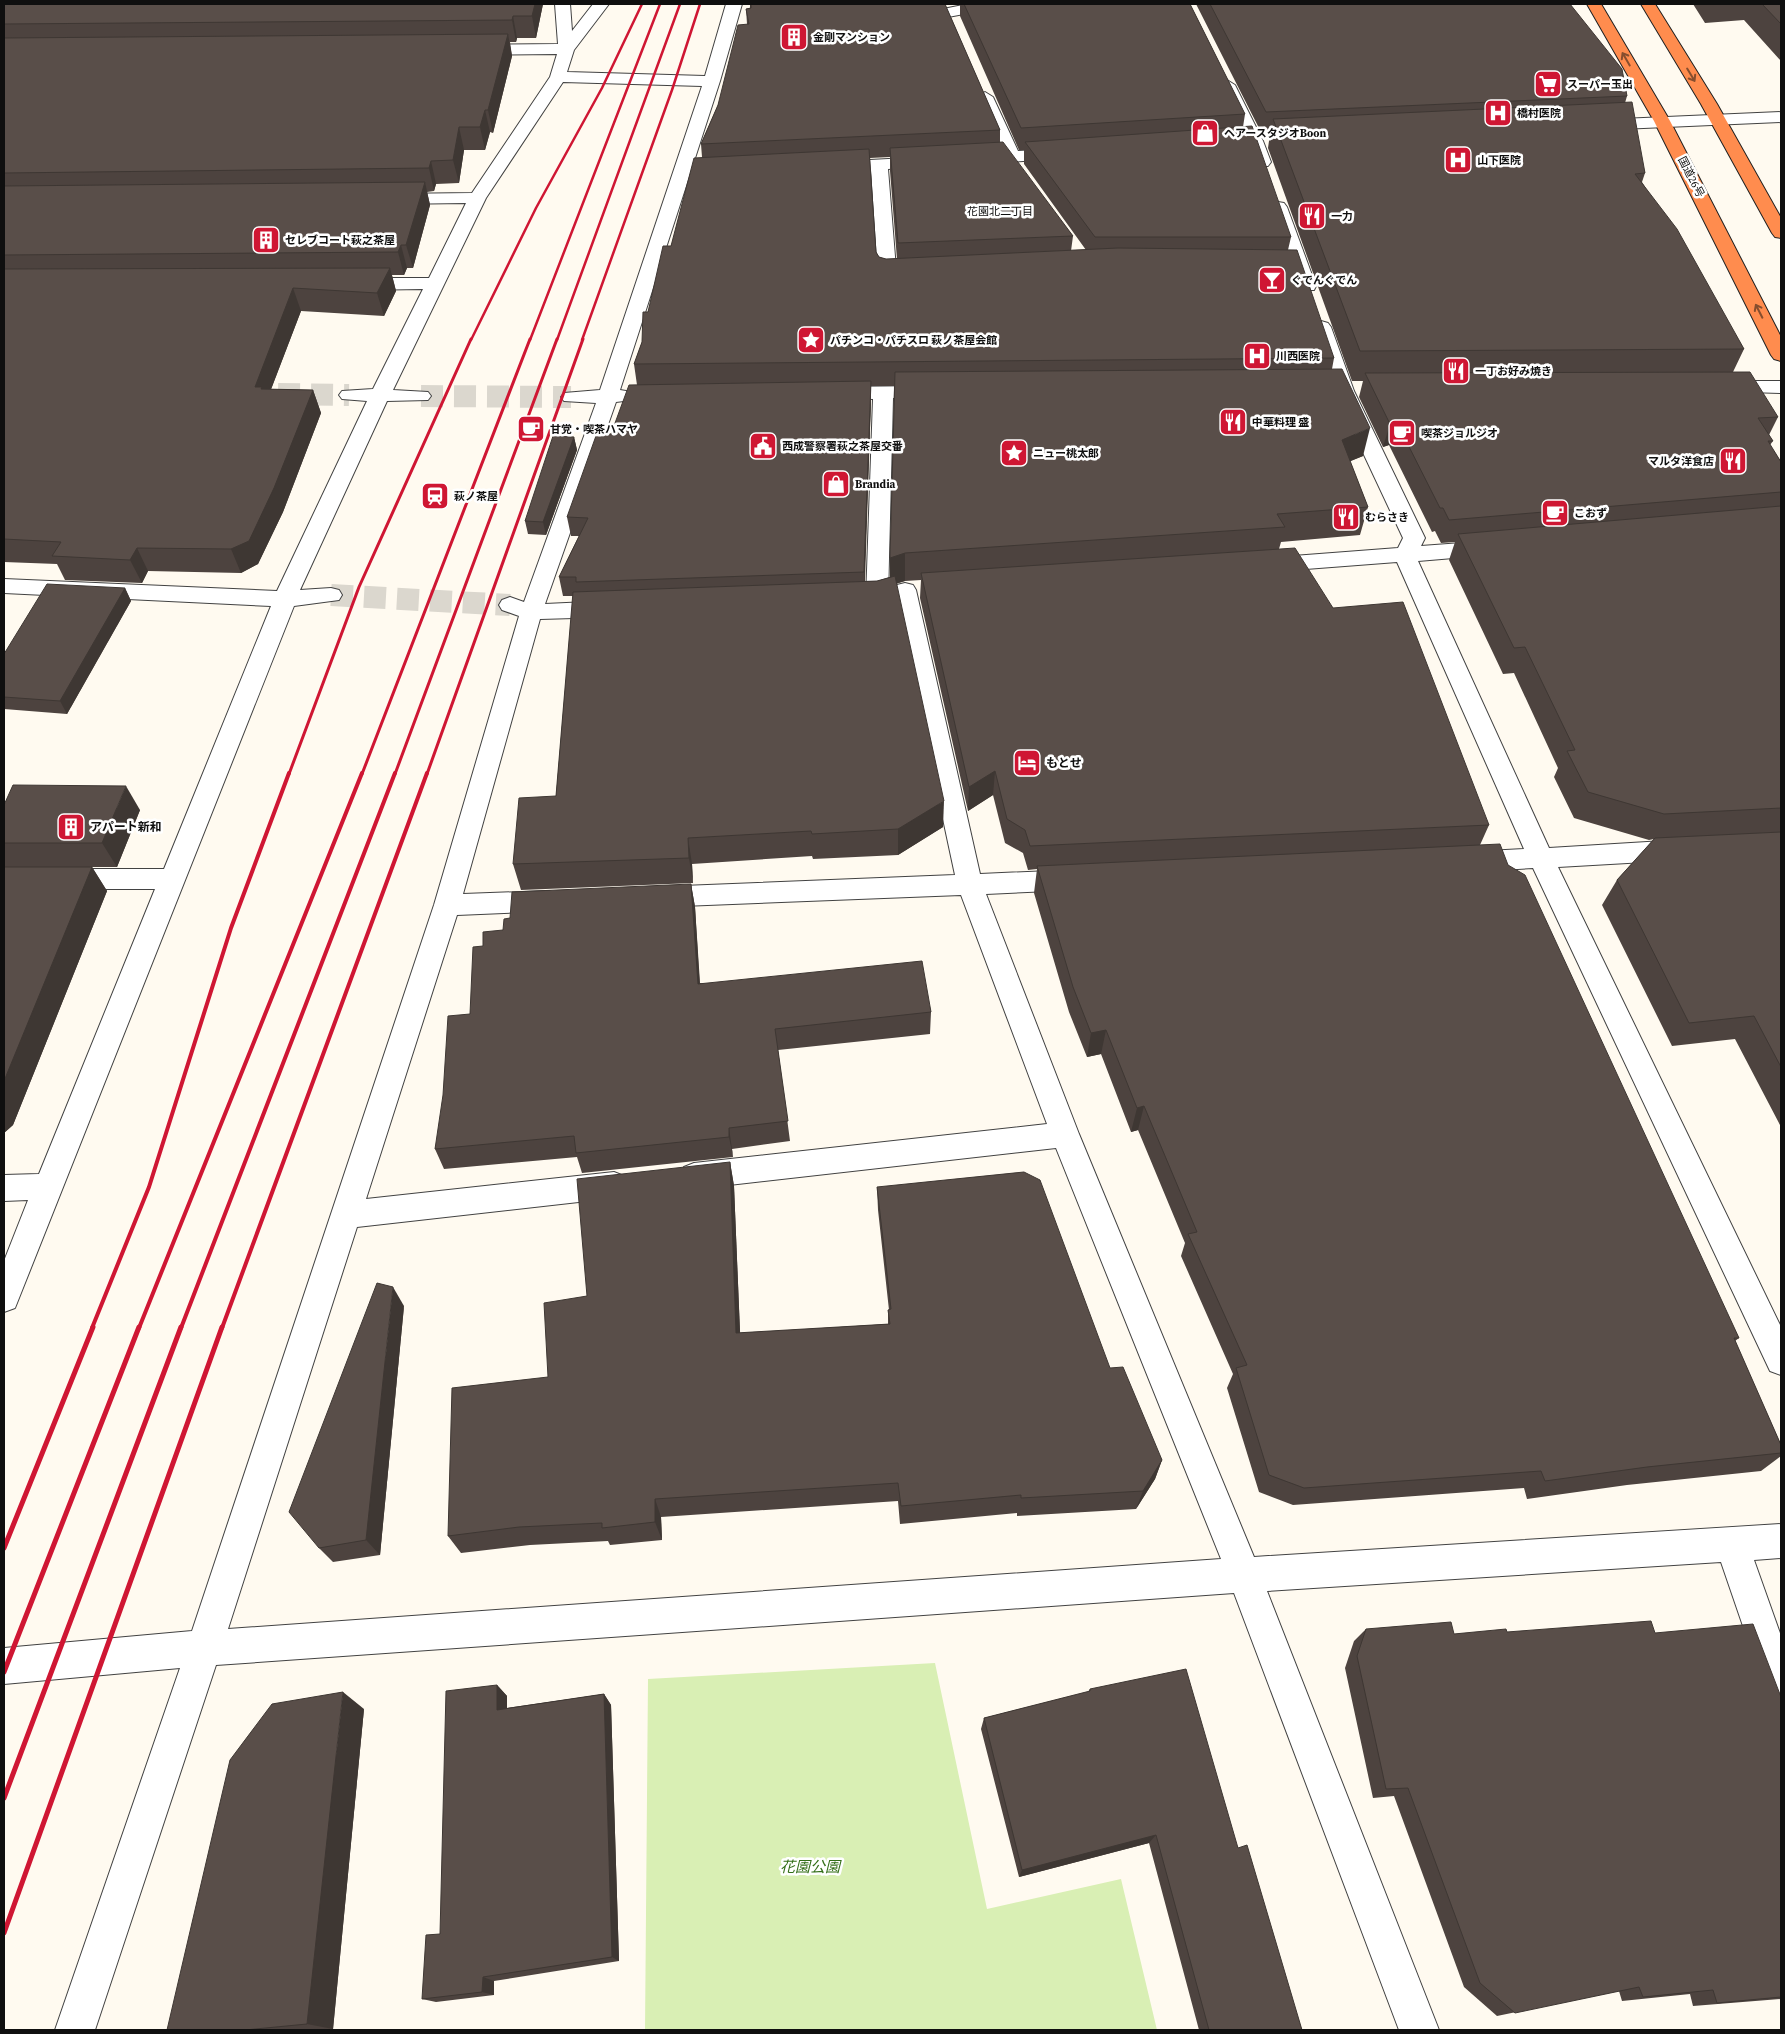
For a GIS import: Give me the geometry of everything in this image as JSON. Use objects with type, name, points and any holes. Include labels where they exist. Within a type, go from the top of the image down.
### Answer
[{"type":"highway","name":"国道26号","points":[[1594,4],[1662,121],[1781,355]]},
{"type":"highway","points":[[1648,4],[1717,119],[1781,233]]},
{"type":"street","points":[[4,1298],[285,599],[434,283],[477,198],[558,77],[566,49],[562,4]]},
{"type":"street","points":[[566,49],[602,4]]},
{"type":"street","points":[[75,2030],[204,1648],[447,905],[520,608],[608,396],[691,173],[712,81],[734,4]]},
{"type":"street","points":[[949,13],[991,4]]},
{"type":"street","points":[[458,50],[566,49]]},
{"type":"street","points":[[1216,64],[1255,141],[1290,267],[1344,391],[1414,538],[1405,555]]},
{"type":"street","points":[[558,77],[712,81]]},
{"type":"street","points":[[980,85],[1012,162]]},
{"type":"street","points":[[1579,126],[1781,117]]},
{"type":"street","points":[[958,160],[1012,162],[1076,153]]},
{"type":"street","points":[[820,167],[939,161]]},
{"type":"street","points":[[879,165],[887,275],[926,273]]},
{"type":"street","points":[[379,199],[477,198]]},
{"type":"street","points":[[344,284],[434,283]]},
{"type":"street","points":[[1707,387],[1781,386]]},
{"type":"street","points":[[883,392],[891,595],[970,885],[1065,1134],[1244,1575],[1419,2030]]},
{"type":"street","points":[[814,393],[952,392]]},
{"type":"street","points":[[350,395],[421,396]]},
{"type":"street","points":[[571,397],[647,395]]},
{"type":"street","points":[[1248,566],[1514,546]]},
{"type":"street","points":[[1405,555],[1541,858],[1781,1360]]},
{"type":"street","points":[[4,586],[285,599],[331,595]]},
{"type":"street","points":[[520,608],[630,608]]},
{"type":"street","points":[[1442,863],[1704,848]]},
{"type":"street","points":[[4,879],[173,879]]},
{"type":"street","points":[[635,898],[1098,879]]},
{"type":"street","points":[[447,905],[575,900]]},
{"type":"street","points":[[671,1178],[1065,1134]]},
{"type":"street","points":[[346,1214],[641,1182]]},
{"type":"street","points":[[4,1188],[48,1187]]},
{"type":"street","points":[[4,1666],[204,1648],[1244,1575],[1781,1541]]},
{"type":"street","points":[[1732,1544],[1781,1686]]},
{"type":"green space","name":"花園公園","points":[[935,1663],[987,1909],[1121,1879],[1157,2030],[645,2030],[648,1679]]},
{"type":"building","points":[[4,4],[535,4],[532,16],[513,16],[512,20],[4,24]]},
{"type":"building","points":[[751,4],[945,4],[1000,130],[701,144],[718,105],[738,25],[749,24],[746,9],[751,8]]},
{"type":"building","points":[[964,4],[1190,4],[1245,114],[1021,128]]},
{"type":"building","points":[[1210,4],[1570,4],[1622,69],[1627,96],[1266,112]]},
{"type":"building","points":[[1762,4],[1781,4],[1781,24]]},
{"type":"building","points":[[508,34],[488,110],[485,110],[480,127],[459,127],[453,160],[431,161],[429,168],[4,173],[4,38]]},
{"type":"building","points":[[1632,102],[1645,173],[1635,174],[1677,229],[1744,349],[1360,351],[1273,119]]},
{"type":"building","points":[[1252,126],[1291,237],[1095,237],[1025,142]]},
{"type":"building","points":[[1003,142],[1073,236],[898,243],[890,148]]},
{"type":"building","points":[[869,149],[876,252],[879,257],[886,259],[1118,248],[1297,250],[1334,358],[634,364],[642,342],[643,312],[648,312],[663,246],[671,246],[694,158]]},
{"type":"building","points":[[425,182],[406,245],[401,245],[398,252],[4,255],[4,186]]},
{"type":"building","points":[[390,268],[377,293],[293,288],[255,387],[262,387],[261,389],[313,390],[274,488],[249,541],[231,549],[137,548],[130,560],[52,556],[61,542],[4,539],[4,269]]},
{"type":"building","points":[[1342,369],[1370,428],[1342,440],[1368,507],[1277,514],[1285,527],[905,553],[890,558],[895,372]]},
{"type":"building","points":[[1750,372],[1778,417],[1758,418],[1773,441],[1768,441],[1781,462],[1781,492],[1449,520],[1443,508],[1440,508],[1396,421],[1390,424],[1365,373]]},
{"type":"building","points":[[871,381],[864,572],[576,582],[576,577],[559,577],[588,518],[567,517],[597,433],[611,434],[629,385]]},
{"type":"building","points":[[553,436],[574,437],[543,522],[525,521]]},
{"type":"building","points":[[1781,506],[1781,808],[1664,814],[1588,792],[1567,751],[1575,750],[1525,647],[1514,648],[1458,534]]},
{"type":"building","points":[[1295,548],[1333,608],[1403,602],[1489,825],[1030,846],[1025,830],[1007,819],[995,771],[969,787],[921,573]]},
{"type":"building","points":[[895,576],[944,801],[898,829],[812,834],[811,831],[688,838],[689,858],[513,864],[519,798],[556,796],[573,592],[877,581]]},
{"type":"building","points":[[47,584],[125,588],[60,701],[4,697],[4,654]]},
{"type":"building","points":[[13,785],[126,786],[102,843],[4,843],[4,805]]},
{"type":"building","points":[[1781,832],[1781,1067],[1754,1016],[1689,1023],[1617,880],[1655,838]]},
{"type":"building","points":[[1500,844],[1508,865],[1525,875],[1739,1338],[1734,1338],[1781,1445],[1781,1453],[1647,1467],[1545,1481],[1541,1471],[1304,1488],[1269,1475],[1236,1368],[1247,1365],[1188,1234],[1197,1232],[1144,1106],[1137,1108],[1106,1030],[1091,1033],[1073,987],[1037,866]]},
{"type":"building","points":[[4,867],[92,867],[4,1081]]},
{"type":"building","points":[[691,884],[698,984],[922,961],[931,1012],[775,1029],[788,1121],[729,1128],[729,1137],[576,1153],[574,1136],[435,1149],[443,1095],[448,1016],[470,1014],[473,947],[483,946],[483,932],[503,930],[504,919],[510,918],[512,892]]},
{"type":"building","points":[[730,1162],[736,1333],[890,1324],[888,1310],[891,1309],[877,1187],[1024,1172],[1040,1180],[1110,1368],[1123,1367],[1162,1460],[1143,1491],[1021,1498],[1021,1495],[901,1506],[898,1483],[655,1499],[655,1522],[602,1528],[602,1523],[519,1527],[448,1536],[452,1388],[548,1377],[544,1303],[587,1296],[577,1179]]},
{"type":"building","points":[[377,1283],[393,1287],[366,1540],[319,1548],[289,1512]]},
{"type":"building","points":[[1651,1621],[1655,1633],[1753,1624],[1781,1697],[1781,1997],[1717,2003],[1713,1990],[1643,1997],[1639,1987],[1515,2013],[1480,1983],[1408,1788],[1386,1789],[1357,1656],[1366,1629],[1451,1622],[1454,1634],[1506,1629],[1507,1632]]},
{"type":"building","points":[[1186,1669],[1238,1848],[1247,1845],[1302,2030],[1209,2030],[1156,1835],[1022,1870],[984,1718],[1090,1691],[1090,1689]]},
{"type":"building","points":[[497,1685],[497,1710],[604,1694],[612,1957],[483,1977],[482,1992],[422,1999],[426,1935],[440,1934],[446,1691]]},
{"type":"building","points":[[343,1692],[307,2024],[245,2030],[167,2030],[230,1760],[272,1704]]},
{"type":"tunnel","points":[[278,394],[349,395]]},
{"type":"tunnel","points":[[421,396],[571,397]]},
{"type":"tunnel","points":[[331,595],[510,605]]},
{"type":"railway","points":[[471,340],[536,208],[602,88],[642,4]]},
{"type":"railway","points":[[530,340],[660,4]]},
{"type":"railway","points":[[557,340],[680,4]]},
{"type":"railway","points":[[582,340],[672,90],[700,4]]},
{"type":"railway","points":[[289,774],[359,587],[471,339]]},
{"type":"railway","points":[[362,774],[530,339]]},
{"type":"railway","points":[[395,774],[557,339]]},
{"type":"railway","points":[[427,774],[583,339]]},
{"type":"railway","points":[[92,1328],[149,1187],[231,928],[289,773]]},
{"type":"railway","points":[[139,1328],[362,773]]},
{"type":"railway","points":[[181,1328],[395,773]]},
{"type":"railway","points":[[222,1328],[427,773]]},
{"type":"railway","points":[[4,1548],[93,1327]]},
{"type":"railway","points":[[4,1672],[139,1327]]},
{"type":"railway","points":[[4,1798],[181,1327]]},
{"type":"railway","points":[[4,1933],[222,1327]]},
{"type":"place","name":"金剛マンション","points":[[794,37]]},
{"type":"place","name":"スーパー玉出","points":[[1548,84]]},
{"type":"place","name":"橋村医院","points":[[1498,113]]},
{"type":"place","name":"ヘアースタジオBoon","points":[[1205,133]]},
{"type":"place","name":"山下医院","points":[[1458,160]]},
{"type":"place","name":"一力","points":[[1312,216]]},
{"type":"place","name":"セレブコート萩之茶屋","points":[[266,240]]},
{"type":"place","name":"ぐでんぐでん","points":[[1272,280]]},
{"type":"place","name":"パチンコ・パチスロ 萩ノ茶屋会館","points":[[811,340]]},
{"type":"place","name":"川西医院","points":[[1257,356]]},
{"type":"place","name":"一丁お好み焼き","points":[[1456,371]]},
{"type":"place","name":"中華料理 盛","points":[[1233,422]]},
{"type":"place","name":"甘党・喫茶ハマヤ","points":[[531,429]]},
{"type":"place","name":"喫茶ジョルジオ","points":[[1402,433]]},
{"type":"place","name":"西成警察署萩之茶屋交番","points":[[763,446]]},
{"type":"place","name":"ニュー桃太郎","points":[[1014,453]]},
{"type":"place","name":"マルタ洋食店","points":[[1733,461]]},
{"type":"place","name":"Brandia","points":[[836,484]]},
{"type":"place","name":"萩ノ茶屋","points":[[435,496]]},
{"type":"place","name":"こおず","points":[[1555,513]]},
{"type":"place","name":"むらさき","points":[[1346,517]]},
{"type":"place","name":"もとせ","points":[[1027,763]]},
{"type":"place","name":"アパート新和","points":[[71,827]]},
{"type":"district","name":"花園北二丁目","points":[[1000,211]]}]
